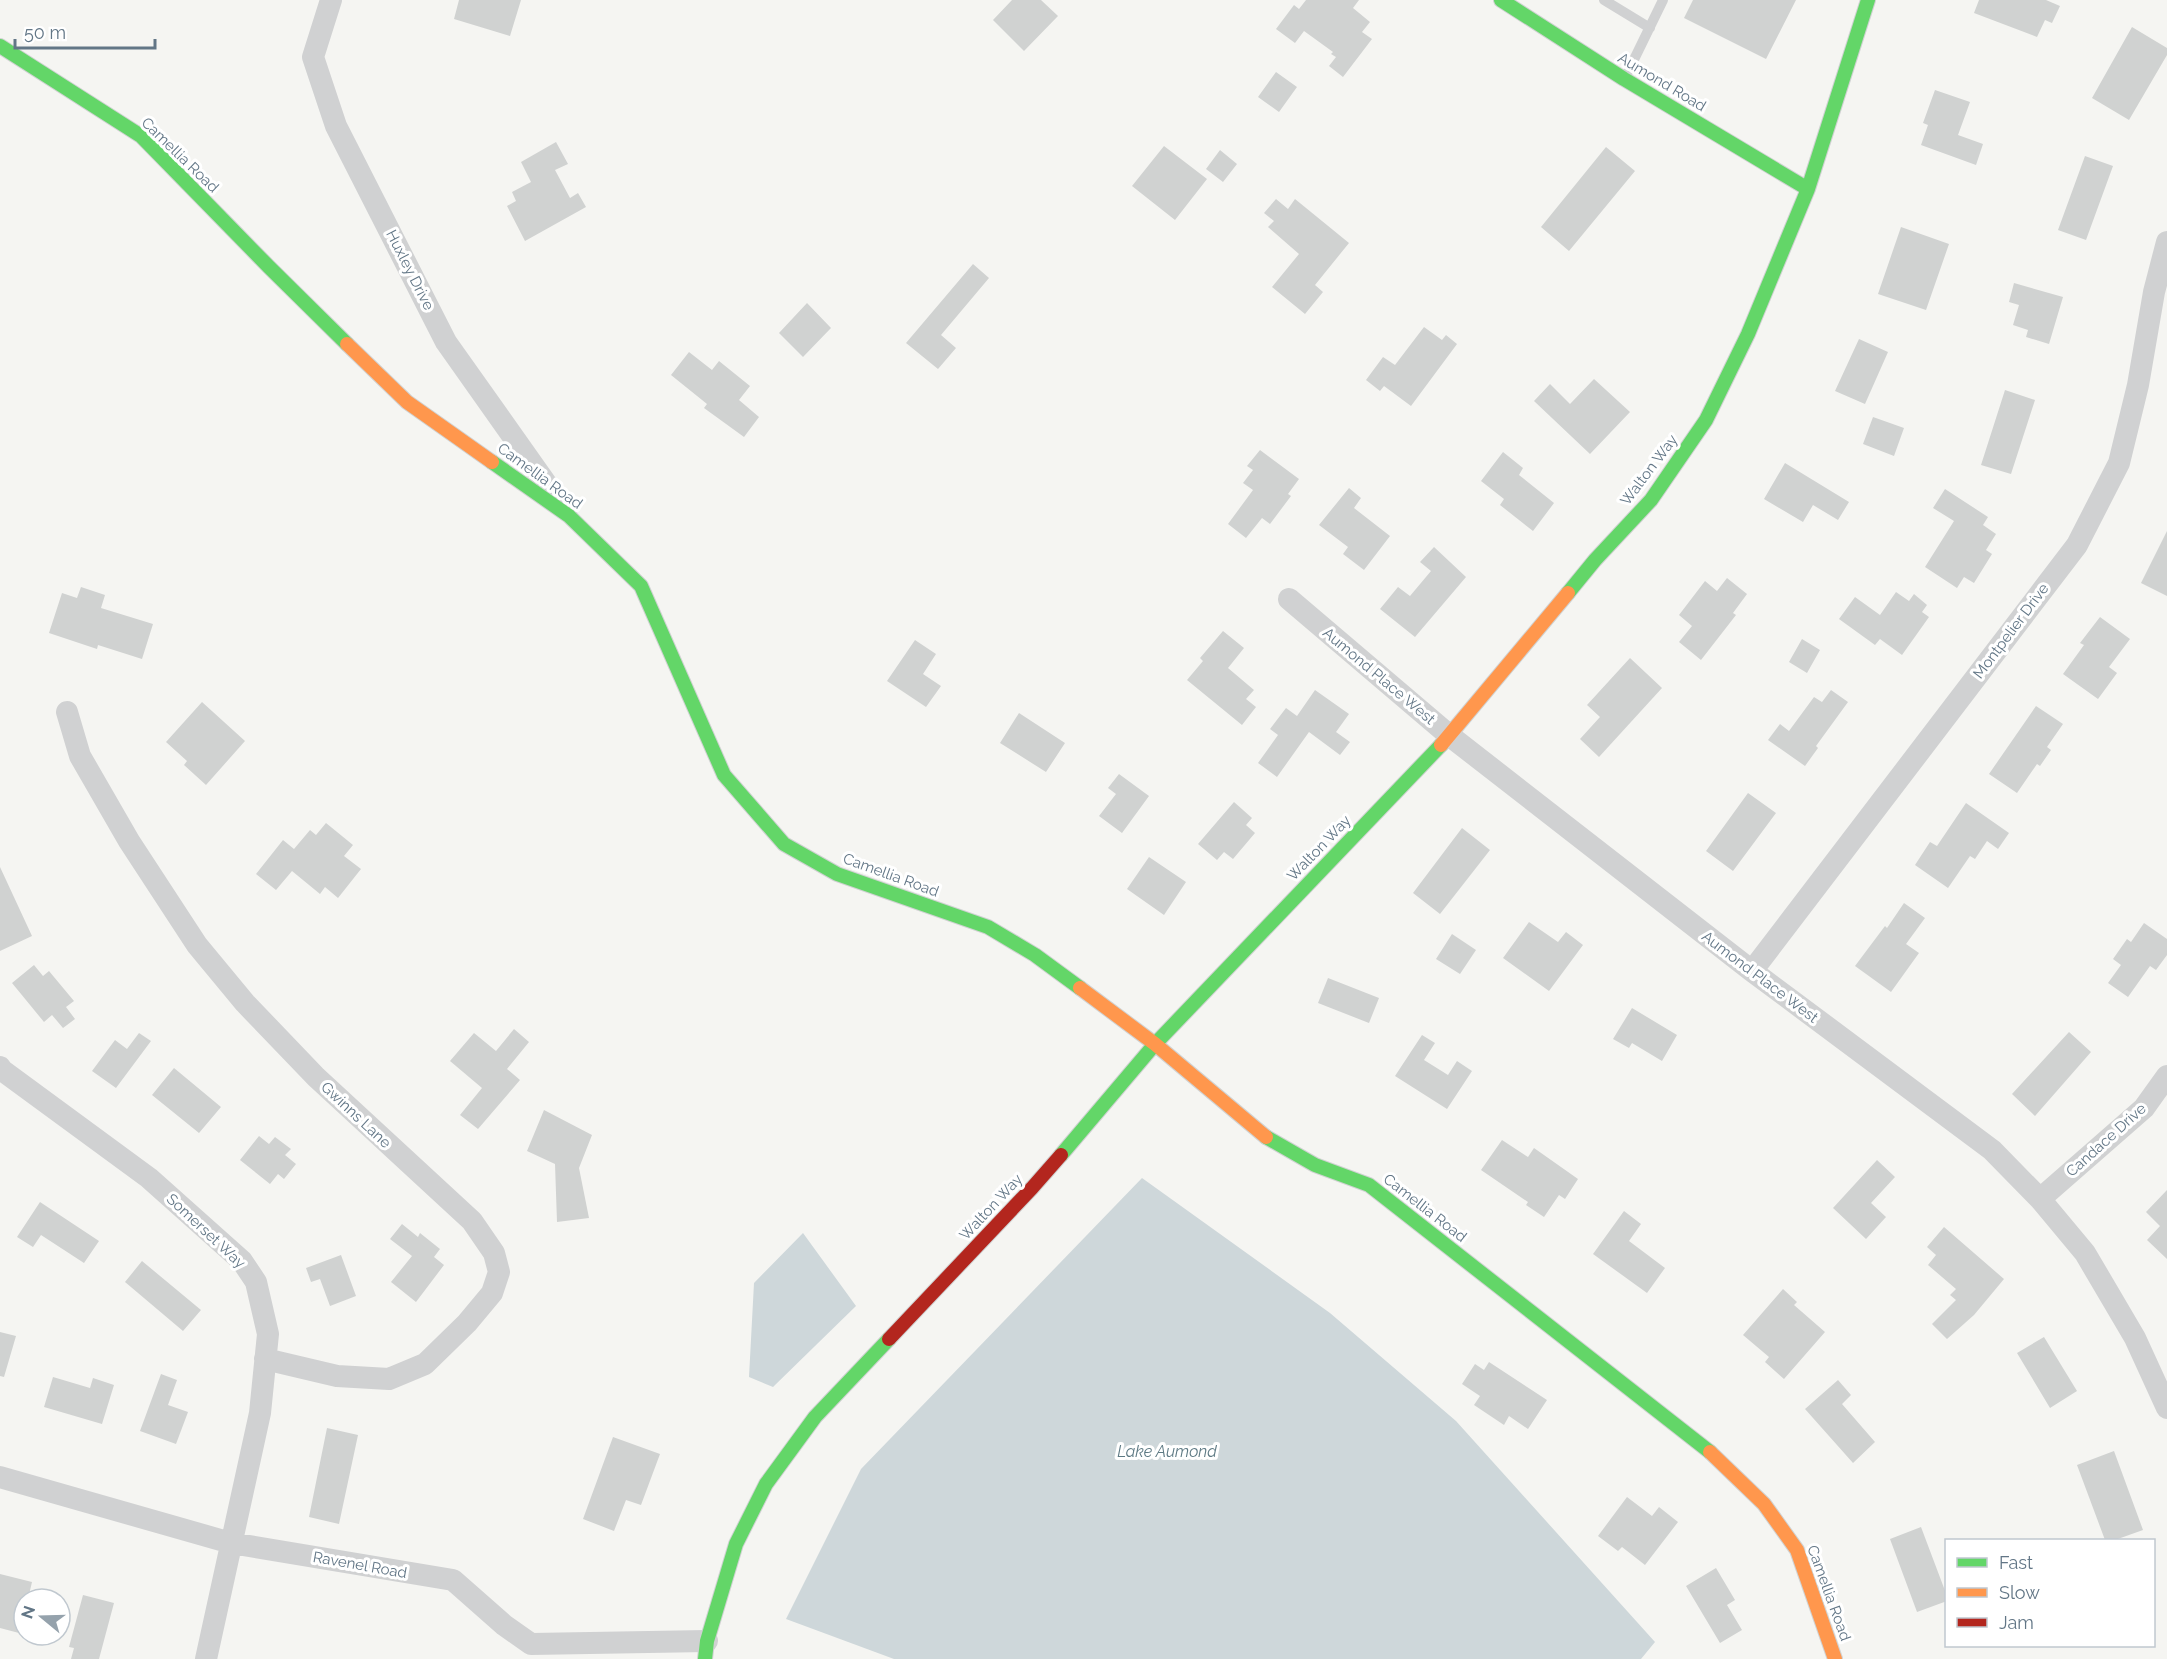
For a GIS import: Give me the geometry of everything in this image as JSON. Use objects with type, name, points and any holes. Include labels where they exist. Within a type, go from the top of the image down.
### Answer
[{"type":"street","name":"Huxley Drive","points":[[331,0],[313,57],[336,126],[446,342],[569,516]]},
{"type":"street","name":"Aumond Road","points":[[1501,0],[1624,80],[1808,189]]},
{"type":"street","name":"Walton Way","points":[[706,1650],[736,1544],[766,1484],[814,1417],[1032,1188],[1155,1044],[1450,736],[1595,560],[1651,500],[1706,420],[1748,334],[1808,189],[1868,0]]},
{"type":"street","name":"Camellia Road","points":[[0,46],[141,136],[269,267],[407,402],[569,516],[641,586],[724,775],[783,844],[837,874],[988,927],[1035,955],[1155,1044],[1263,1135],[1316,1165],[1369,1185],[1706,1448],[1764,1504],[1797,1550],[1835,1659]]},
{"type":"street","name":"Montpelier Drive","points":[[1752,971],[2077,545],[2119,463],[2138,385],[2154,292],[2167,242]]},
{"type":"street","name":"Aumond Place West","points":[[1288,599],[1450,736],[1752,971],[1992,1150],[2040,1199],[2085,1253],[2135,1338],[2167,1408]]},
{"type":"street","name":"Gwinns Lane","points":[[67,712],[80,756],[129,842],[197,945],[245,1003],[316,1077],[472,1221],[494,1253],[500,1272],[492,1293],[442,1348],[425,1364],[389,1379],[337,1376],[266,1359]]},
{"type":"street","name":"Somerset Way","points":[[1,1069],[149,1178],[242,1261],[256,1282],[268,1334],[260,1413],[206,1659]]},
{"type":"street","name":"Candace Drive","points":[[2040,1199],[2144,1108],[2167,1076]]},
{"type":"street","name":"Ravenel Road","points":[[0,1477],[231,1543],[453,1580],[504,1625],[531,1644],[706,1650]]},
{"type":"lane","points":[[1604,0],[1650,28]]},
{"type":"lane","points":[[1624,80],[1664,0]]},
{"type":"water","name":"Lake Aumond","points":[[1142,1178],[1330,1313],[1456,1421],[1655,1642],[1641,1659],[894,1659],[786,1619],[861,1469]]},
{"type":"water","points":[[803,1233],[856,1306],[773,1387],[749,1377],[754,1283]]},
{"type":"building","points":[[459,0],[521,0],[510,36],[454,19]]},
{"type":"building","points":[[1012,0],[1041,0],[1058,16],[1024,51],[993,20]]},
{"type":"building","points":[[1306,0],[1359,0],[1353,8],[1370,22],[1362,32],[1372,39],[1343,77],[1329,66],[1336,57],[1331,54],[1333,52],[1304,31],[1295,43],[1276,29],[1294,5],[1299,9]]},
{"type":"building","points":[[1693,0],[1796,0],[1766,59],[1684,18]]},
{"type":"building","points":[[1979,0],[2046,0],[2060,6],[2052,23],[2045,20],[2037,37],[1974,13]]},
{"type":"building","points":[[2132,27],[2167,48],[2167,55],[2129,120],[2092,98]]},
{"type":"building","points":[[1276,72],[1297,87],[1279,112],[1258,97]]},
{"type":"building","points":[[1935,90],[1970,102],[1958,135],[1983,144],[1976,165],[1921,145],[1928,125],[1923,123]]},
{"type":"building","points":[[556,142],[568,164],[555,170],[570,198],[578,193],[586,207],[525,241],[507,206],[516,201],[512,192],[531,182],[521,162]]},
{"type":"building","points":[[1164,146],[1207,179],[1175,220],[1132,186]]},
{"type":"building","points":[[1606,147],[1635,171],[1569,251],[1541,227]]},
{"type":"building","points":[[1220,150],[1237,164],[1223,182],[1206,169]]},
{"type":"building","points":[[2085,156],[2113,166],[2086,240],[2058,230]]},
{"type":"building","points":[[1276,199],[1288,209],[1295,199],[1349,243],[1315,285],[1323,292],[1305,314],[1272,287],[1299,254],[1268,227],[1274,221],[1264,213]]},
{"type":"building","points":[[1901,227],[1949,244],[1926,310],[1878,294]]},
{"type":"building","points":[[973,264],[989,278],[941,335],[956,348],[938,369],[906,343]]},
{"type":"building","points":[[2014,283],[2063,297],[2049,344],[2026,337],[2028,330],[2013,325],[2019,305],[2009,302]]},
{"type":"building","points":[[807,303],[831,328],[803,357],[779,333]]},
{"type":"building","points":[[1424,327],[1442,340],[1446,335],[1457,344],[1411,406],[1384,386],[1380,391],[1366,380],[1383,357],[1395,365]]},
{"type":"building","points":[[1859,339],[1888,352],[1865,404],[1835,391]]},
{"type":"building","points":[[689,352],[712,370],[719,361],[750,386],[739,400],[759,417],[744,437],[704,408],[707,404],[671,375]]},
{"type":"building","points":[[1594,379],[1630,412],[1590,454],[1534,401],[1550,384],[1570,404]]},
{"type":"building","points":[[2005,390],[2035,400],[2011,474],[1981,465]]},
{"type":"building","points":[[1873,417],[1904,428],[1894,456],[1863,444]]},
{"type":"building","points":[[1260,450],[1299,479],[1288,494],[1291,496],[1270,524],[1262,518],[1246,538],[1228,524],[1253,490],[1243,483],[1253,470],[1247,466]]},
{"type":"building","points":[[1503,452],[1523,468],[1519,475],[1554,503],[1533,531],[1500,505],[1504,499],[1481,481]]},
{"type":"building","points":[[1785,463],[1849,502],[1838,520],[1813,505],[1803,522],[1764,499]]},
{"type":"building","points":[[1349,488],[1361,498],[1354,508],[1390,536],[1364,570],[1343,554],[1348,547],[1319,525]]},
{"type":"building","points":[[1945,489],[1988,517],[1983,525],[1996,534],[1986,550],[1992,554],[1974,583],[1964,577],[1957,588],[1925,567],[1954,521],[1933,508]]},
{"type":"building","points":[[2167,531],[2167,596],[2141,583]]},
{"type":"building","points":[[1434,547],[1466,577],[1415,637],[1380,609],[1398,587],[1410,596],[1431,571],[1420,562]]},
{"type":"building","points":[[1727,578],[1747,594],[1733,613],[1736,615],[1701,660],[1679,642],[1692,626],[1679,615],[1705,581],[1717,591]]},
{"type":"building","points":[[81,587],[105,595],[101,608],[153,624],[142,659],[98,645],[97,649],[49,633],[62,593],[77,598]]},
{"type":"building","points":[[1896,592],[1909,601],[1914,594],[1927,605],[1922,612],[1929,617],[1902,655],[1880,639],[1875,645],[1839,619],[1855,597],[1880,615]]},
{"type":"building","points":[[2100,617],[2130,639],[2109,667],[2117,673],[2098,699],[2063,674],[2084,645],[2080,643]]},
{"type":"building","points":[[1223,631],[1244,648],[1228,668],[1254,690],[1246,699],[1256,707],[1242,725],[1187,680],[1203,661],[1200,658]]},
{"type":"building","points":[[1802,639],[1820,650],[1807,673],[1789,662]]},
{"type":"building","points":[[915,640],[936,654],[923,674],[941,686],[926,707],[887,681]]},
{"type":"building","points":[[1630,658],[1662,688],[1599,757],[1580,739],[1600,717],[1587,705]]},
{"type":"building","points":[[1315,690],[1349,714],[1336,732],[1350,742],[1340,755],[1309,732],[1277,777],[1258,763],[1278,735],[1270,729],[1286,708],[1297,716]]},
{"type":"building","points":[[1831,690],[1848,702],[1816,746],[1818,748],[1805,766],[1768,740],[1780,724],[1789,731],[1814,697],[1822,702]]},
{"type":"building","points":[[202,702],[245,741],[206,785],[184,765],[187,761],[166,742]]},
{"type":"building","points":[[2036,706],[2063,724],[2047,747],[2051,750],[2040,766],[2037,764],[2017,793],[1989,774]]},
{"type":"building","points":[[1019,713],[1065,743],[1046,772],[1000,743]]},
{"type":"building","points":[[1119,774],[1149,796],[1122,833],[1099,816],[1116,794],[1108,788]]},
{"type":"building","points":[[1748,793],[1776,813],[1733,871],[1706,851]]},
{"type":"building","points":[[1234,802],[1252,818],[1246,825],[1255,833],[1233,859],[1224,852],[1217,860],[1198,844]]},
{"type":"building","points":[[1966,803],[2009,833],[1998,849],[1987,841],[1975,859],[1970,856],[1948,888],[1915,865],[1930,842],[1937,846]]},
{"type":"building","points":[[326,823],[353,845],[344,856],[361,869],[338,898],[325,887],[320,894],[292,871],[276,890],[256,874],[283,840],[294,849],[310,830],[316,835]]},
{"type":"building","points":[[1462,828],[1490,850],[1440,914],[1413,893]]},
{"type":"building","points":[[1149,857],[1186,882],[1164,915],[1127,889]]},
{"type":"building","points":[[0,867],[32,936],[0,951]]},
{"type":"building","points":[[1904,903],[1925,918],[1906,944],[1919,953],[1891,992],[1855,966],[1885,926],[1887,928]]},
{"type":"building","points":[[1529,922],[1558,942],[1566,932],[1583,945],[1549,991],[1503,958]]},
{"type":"building","points":[[2144,923],[2167,939],[2167,955],[2156,970],[2150,966],[2128,997],[2108,983],[2121,965],[2113,959],[2127,939],[2131,942]]},
{"type":"building","points":[[1452,934],[1476,950],[1460,974],[1436,959]]},
{"type":"building","points":[[34,965],[43,976],[49,971],[74,1001],[66,1007],[75,1019],[63,1028],[52,1015],[44,1022],[12,983]]},
{"type":"building","points":[[1328,978],[1379,998],[1369,1023],[1318,1003]]},
{"type":"building","points":[[1632,1008],[1677,1035],[1662,1061],[1632,1043],[1629,1048],[1613,1039]]},
{"type":"building","points":[[514,1029],[529,1042],[507,1069],[520,1080],[478,1129],[460,1115],[482,1088],[450,1061],[474,1033],[496,1051]]},
{"type":"building","points":[[2069,1032],[2091,1052],[2035,1116],[2012,1094]]},
{"type":"building","points":[[139,1033],[151,1041],[116,1088],[92,1071],[115,1040],[127,1049]]},
{"type":"building","points":[[1422,1035],[1435,1043],[1424,1060],[1448,1075],[1457,1061],[1472,1071],[1447,1109],[1395,1076]]},
{"type":"building","points":[[174,1068],[221,1107],[199,1133],[152,1095]]},
{"type":"building","points":[[544,1110],[592,1135],[579,1168],[589,1218],[557,1222],[555,1164],[527,1151]]},
{"type":"building","points":[[259,1136],[269,1144],[275,1137],[291,1149],[285,1155],[296,1164],[284,1179],[278,1174],[270,1184],[240,1160]]},
{"type":"building","points":[[1502,1140],[1528,1157],[1534,1148],[1578,1179],[1565,1199],[1559,1195],[1544,1217],[1526,1205],[1528,1202],[1481,1170]]},
{"type":"building","points":[[1877,1160],[1895,1177],[1871,1203],[1886,1217],[1866,1239],[1833,1208]]},
{"type":"building","points":[[2167,1190],[2167,1259],[2147,1240],[2160,1226],[2146,1212]]},
{"type":"building","points":[[40,1202],[99,1241],[84,1263],[41,1235],[33,1247],[17,1237]]},
{"type":"building","points":[[1624,1211],[1641,1224],[1629,1241],[1665,1268],[1647,1293],[1593,1254]]},
{"type":"building","points":[[402,1224],[418,1237],[420,1233],[440,1249],[434,1257],[444,1265],[416,1302],[391,1282],[412,1256],[390,1239]]},
{"type":"building","points":[[1944,1227],[2004,1279],[1974,1315],[1947,1339],[1932,1324],[1956,1300],[1950,1295],[1956,1289],[1928,1265],[1936,1255],[1927,1247]]},
{"type":"building","points":[[341,1255],[356,1296],[330,1306],[320,1279],[311,1282],[306,1268]]},
{"type":"building","points":[[142,1261],[201,1310],[183,1331],[125,1282]]},
{"type":"building","points":[[1783,1289],[1797,1302],[1794,1305],[1825,1332],[1784,1379],[1765,1362],[1769,1357],[1743,1335]]},
{"type":"building","points":[[0,1332],[16,1336],[4,1377],[0,1376]]},
{"type":"building","points":[[2044,1337],[2077,1391],[2050,1408],[2017,1353]]},
{"type":"building","points":[[1489,1362],[1547,1400],[1528,1429],[1509,1416],[1504,1425],[1474,1405],[1480,1396],[1462,1384],[1475,1364],[1484,1370]]},
{"type":"building","points":[[161,1374],[177,1380],[168,1405],[188,1412],[176,1444],[140,1431]]},
{"type":"building","points":[[53,1377],[90,1388],[93,1378],[114,1385],[102,1424],[44,1407]]},
{"type":"building","points":[[1838,1380],[1851,1395],[1842,1404],[1875,1442],[1853,1463],[1805,1409]]},
{"type":"building","points":[[327,1428],[358,1435],[339,1524],[309,1517]]},
{"type":"building","points":[[613,1437],[660,1454],[641,1505],[626,1500],[614,1531],[583,1519]]},
{"type":"building","points":[[2114,1451],[2143,1530],[2118,1539],[2105,1539],[2077,1465]]},
{"type":"building","points":[[1627,1497],[1652,1516],[1659,1507],[1678,1522],[1645,1565],[1622,1547],[1618,1551],[1598,1536]]},
{"type":"building","points":[[1921,1527],[1945,1591],[1945,1602],[1917,1612],[1890,1539]]},
{"type":"building","points":[[1716,1568],[1735,1600],[1727,1605],[1742,1630],[1720,1643],[1686,1586]]},
{"type":"building","points":[[0,1574],[32,1582],[31,1587],[12,1587],[12,1631],[0,1628]]},
{"type":"building","points":[[83,1595],[114,1603],[99,1659],[71,1659],[74,1648],[69,1647],[72,1647],[72,1636]]},
{"type":"traffic: fast","points":[[1501,0],[1624,79],[1808,189]]},
{"type":"traffic: fast","points":[[1568,593],[1595,560],[1651,500],[1706,420],[1748,334],[1808,189],[1868,0]]},
{"type":"traffic: fast","points":[[0,46],[141,136],[347,344]]},
{"type":"traffic: fast","points":[[492,462],[569,516],[641,586],[724,775],[784,844],[837,874],[988,927],[1035,955],[1080,988]]},
{"type":"traffic: fast","points":[[1061,1155],[1155,1044],[1441,745]]},
{"type":"traffic: fast","points":[[1266,1137],[1315,1165],[1369,1185],[1710,1452]]},
{"type":"traffic: fast","points":[[705,1659],[707,1641],[736,1544],[766,1484],[815,1417],[889,1339]]},
{"type":"traffic: slow","points":[[347,344],[407,402],[492,462]]},
{"type":"traffic: slow","points":[[1441,745],[1568,593]]},
{"type":"traffic: slow","points":[[1080,988],[1155,1044],[1266,1137]]},
{"type":"traffic: slow","points":[[1710,1452],[1764,1504],[1797,1550],[1835,1659]]},
{"type":"traffic: jam","points":[[889,1339],[1061,1155]]}]
